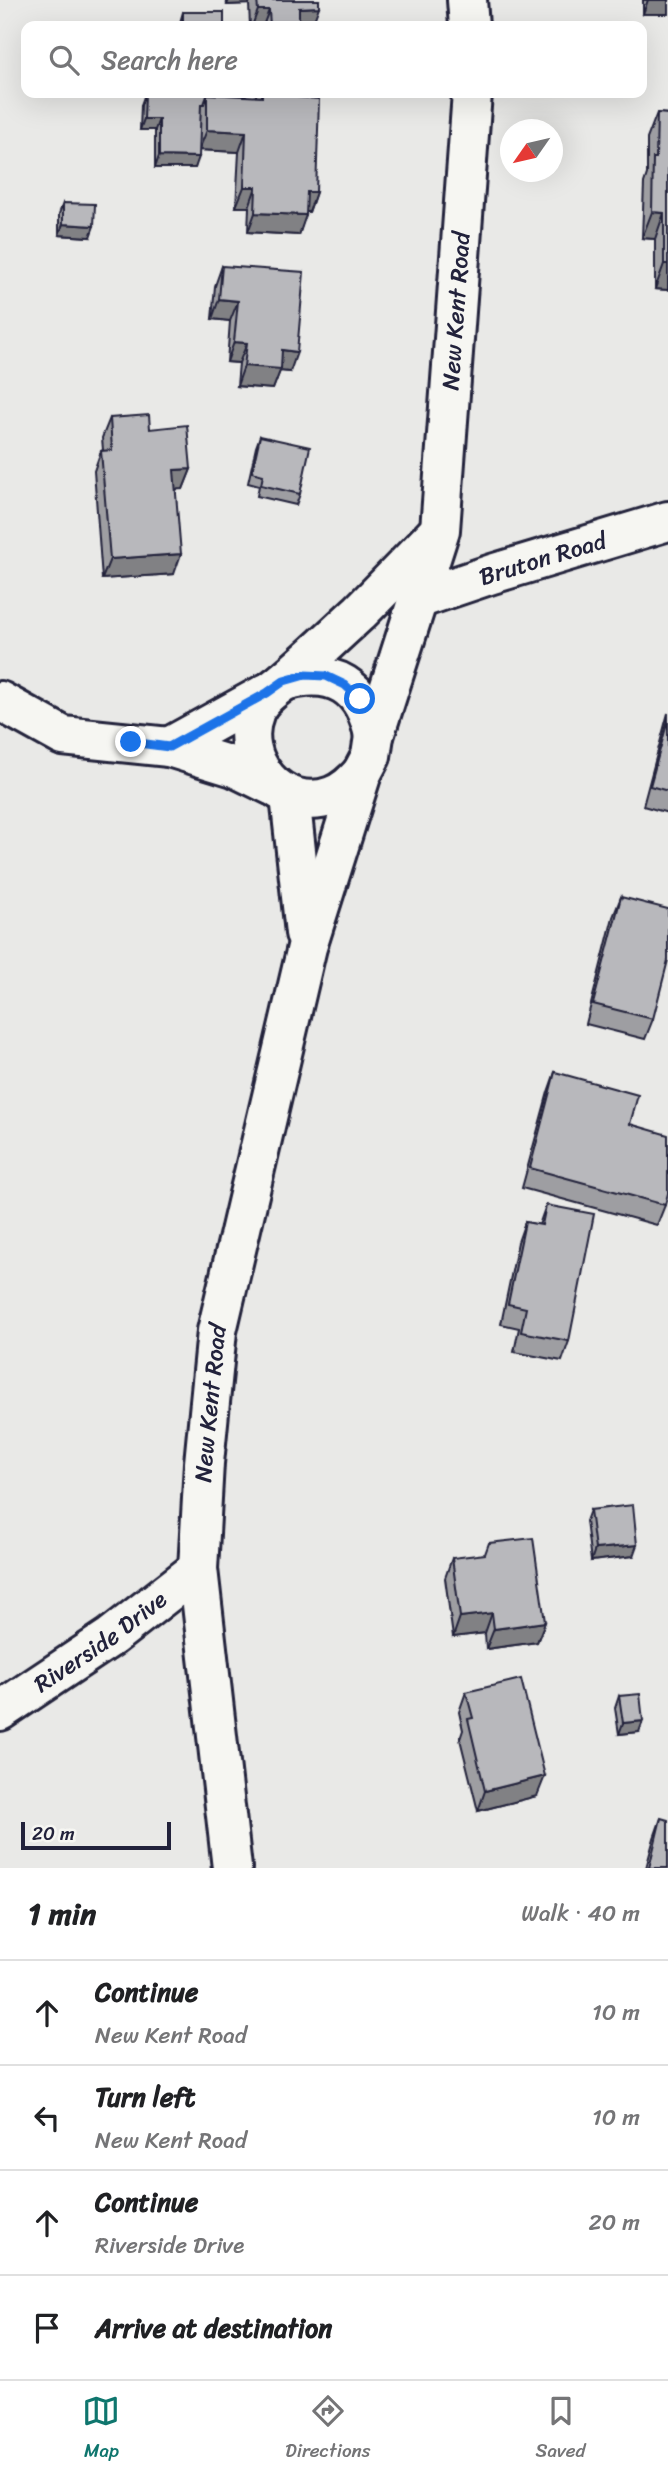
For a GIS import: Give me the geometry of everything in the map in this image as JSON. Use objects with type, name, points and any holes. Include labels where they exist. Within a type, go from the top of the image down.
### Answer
[{"type":"street","points":[[467,0],[469,21]]},
{"type":"street","name":"New Kent Road","points":[[232,1868],[198,1569],[204,1464],[217,1331],[307,947],[362,774],[371,756],[374,736],[440,530],[472,98]]},
{"type":"street","name":"Bruton Road","points":[[418,599],[668,521]]},
{"type":"street","name":"New Kent Road","points":[[307,947],[282,791],[259,771],[251,751],[250,730],[256,710],[276,687],[359,612],[440,530]]},
{"type":"street","points":[[169,747],[276,687],[305,675],[326,676],[345,685],[360,699],[370,716],[374,736]]},
{"type":"street","points":[[0,701],[62,736],[169,747],[234,767],[282,791],[310,800],[330,797],[348,788],[362,774]]},
{"type":"street","name":"Riverside Drive","points":[[0,1711],[111,1637],[198,1569]]},
{"type":"building","points":[[257,0],[319,0],[319,7],[299,8],[299,21],[270,21],[269,10],[258,10]]},
{"type":"building","points":[[183,12],[224,12],[224,21],[183,21]]},
{"type":"building","points":[[145,98],[206,98],[204,104],[201,104],[199,157],[159,156],[159,119],[144,119]]},
{"type":"building","points":[[207,98],[319,99],[316,192],[307,192],[306,215],[255,213],[256,187],[244,187],[246,132],[207,130]]},
{"type":"building","points":[[657,113],[668,114],[668,264],[664,264],[664,213],[652,212]]},
{"type":"building","points":[[63,203],[95,204],[94,226],[63,224]]},
{"type":"building","points":[[222,266],[304,272],[297,352],[282,350],[281,369],[244,366],[247,343],[234,342],[238,301],[219,299]]},
{"type":"building","points":[[149,415],[150,429],[187,425],[191,469],[174,470],[181,554],[110,559],[101,451],[112,450],[110,418]]},
{"type":"building","points":[[260,436],[310,447],[300,494],[261,485],[263,475],[252,472]]},
{"type":"building","points":[[668,720],[668,791],[650,786]]},
{"type":"building","points":[[621,897],[668,909],[668,960],[653,1019],[593,1004]]},
{"type":"building","points":[[555,1072],[638,1095],[630,1124],[668,1135],[668,1193],[665,1205],[530,1168]]},
{"type":"building","points":[[546,1205],[594,1214],[569,1341],[521,1332],[526,1308],[508,1304],[525,1222],[542,1225]]},
{"type":"building","points":[[633,1505],[637,1545],[595,1549],[590,1510]]},
{"type":"building","points":[[533,1538],[545,1622],[494,1629],[492,1613],[460,1617],[452,1558],[485,1554],[489,1543]]},
{"type":"building","points":[[521,1679],[545,1776],[485,1791],[468,1719],[473,1718],[466,1692]]},
{"type":"building","points":[[640,1694],[643,1721],[623,1723],[619,1696]]},
{"type":"building","points":[[661,1818],[668,1820],[668,1868],[649,1868]]},
{"type":"route","points":[[131,742],[169,747],[284,681],[305,675],[326,676],[345,685],[360,699]]}]
